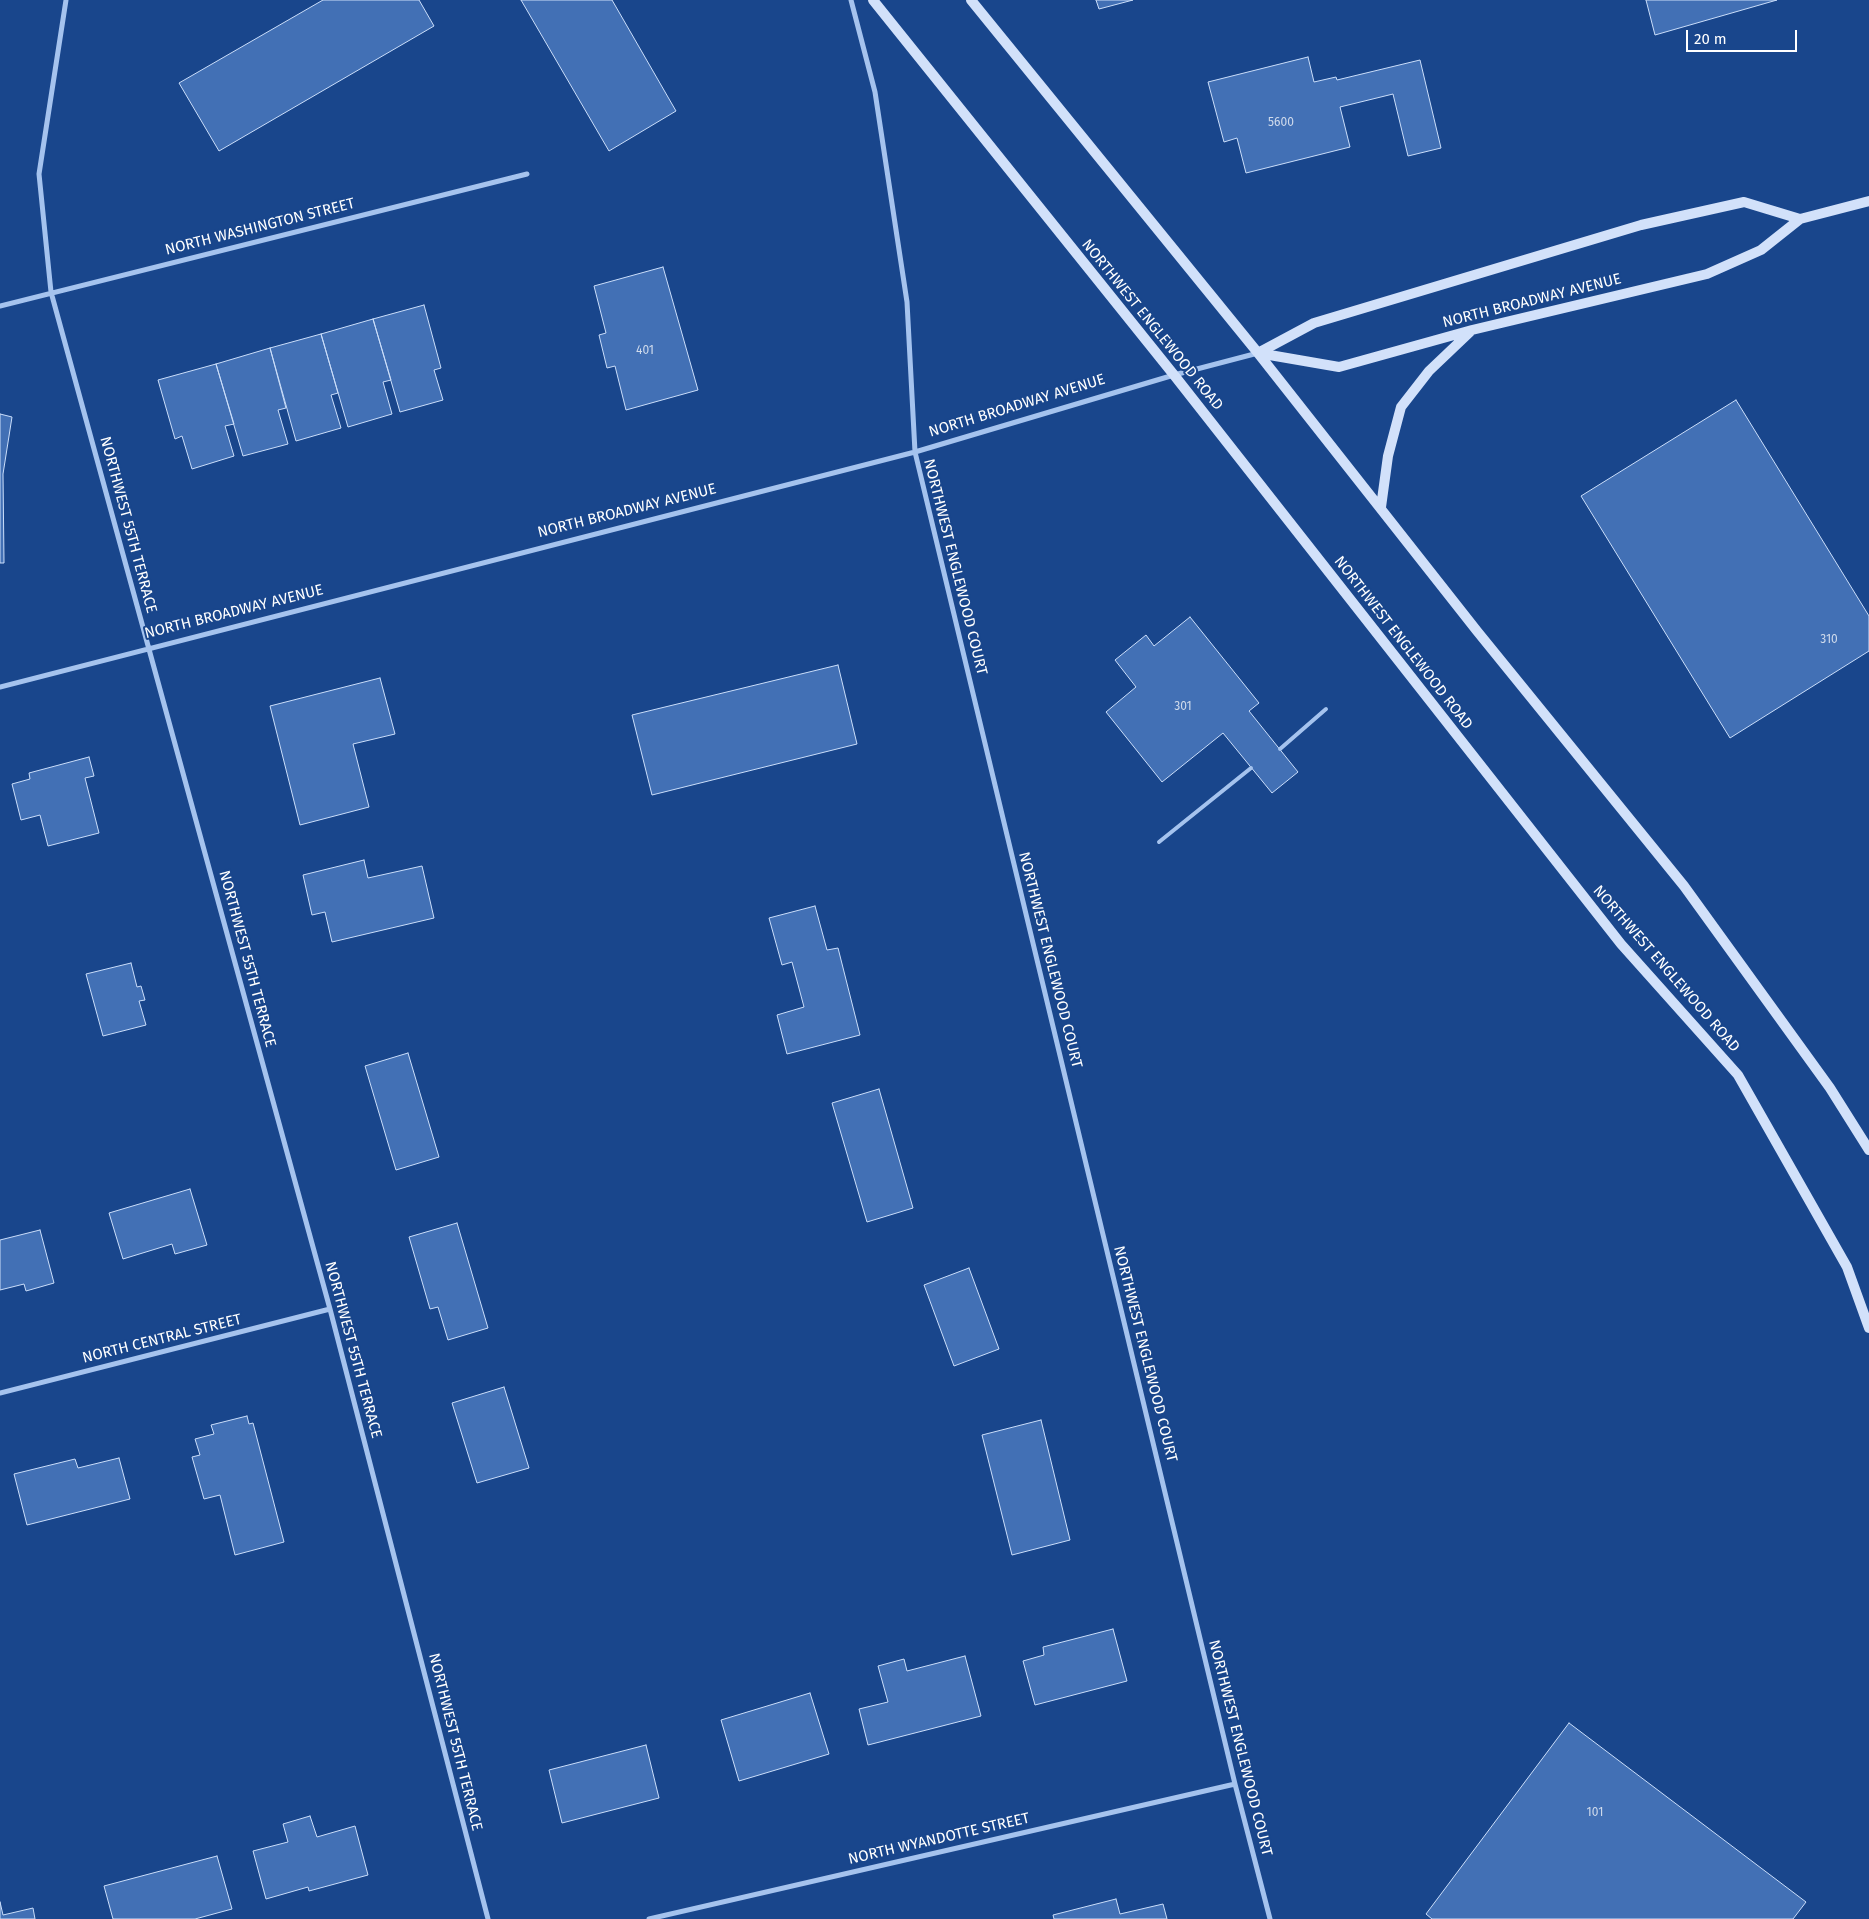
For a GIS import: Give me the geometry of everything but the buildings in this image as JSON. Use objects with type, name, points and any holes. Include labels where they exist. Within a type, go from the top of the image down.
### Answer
[{"type":"main road","name":"NORTHWEST ENGLEWOOD ROAD","points":[[873,0],[1174,375],[1621,944],[1738,1075],[1847,1267],[1869,1328]]},
{"type":"main road","points":[[971,0],[1258,353],[1477,631],[1684,886],[1830,1088],[1869,1150]]},
{"type":"main road","name":"NORTH BROADWAY AVENUE","points":[[1258,353],[1339,367],[1472,330],[1706,274],[1761,250],[1800,219],[1869,201]]},
{"type":"main road","name":"NORTH BROADWAY AVENUE","points":[[1258,353],[1314,323],[1641,224],[1744,202],[1800,219]]},
{"type":"main road","points":[[1381,507],[1388,456],[1402,407],[1429,371],[1472,330]]},
{"type":"street","name":"NORTHWEST 55TH TERRACE","points":[[66,0],[39,174],[51,292],[330,1309],[488,1919]]},
{"type":"street","name":"NORTHWEST ENGLEWOOD COURT","points":[[851,0],[875,92],[907,302],[915,452],[1270,1919]]},
{"type":"street","name":"NORTH WASHINGTON STREET","points":[[0,306],[527,174]]},
{"type":"street","name":"NORTH BROADWAY AVENUE","points":[[0,688],[915,452],[1174,375],[1258,353]]},
{"type":"street","name":"NORTH CENTRAL STREET","points":[[0,1392],[330,1309]]},
{"type":"street","name":"NORTH WYANDOTTE STREET","points":[[649,1919],[1236,1784]]},
{"type":"lane","points":[[1280,749],[1326,709]]},
{"type":"lane","points":[[1159,842],[1251,768]]}]
